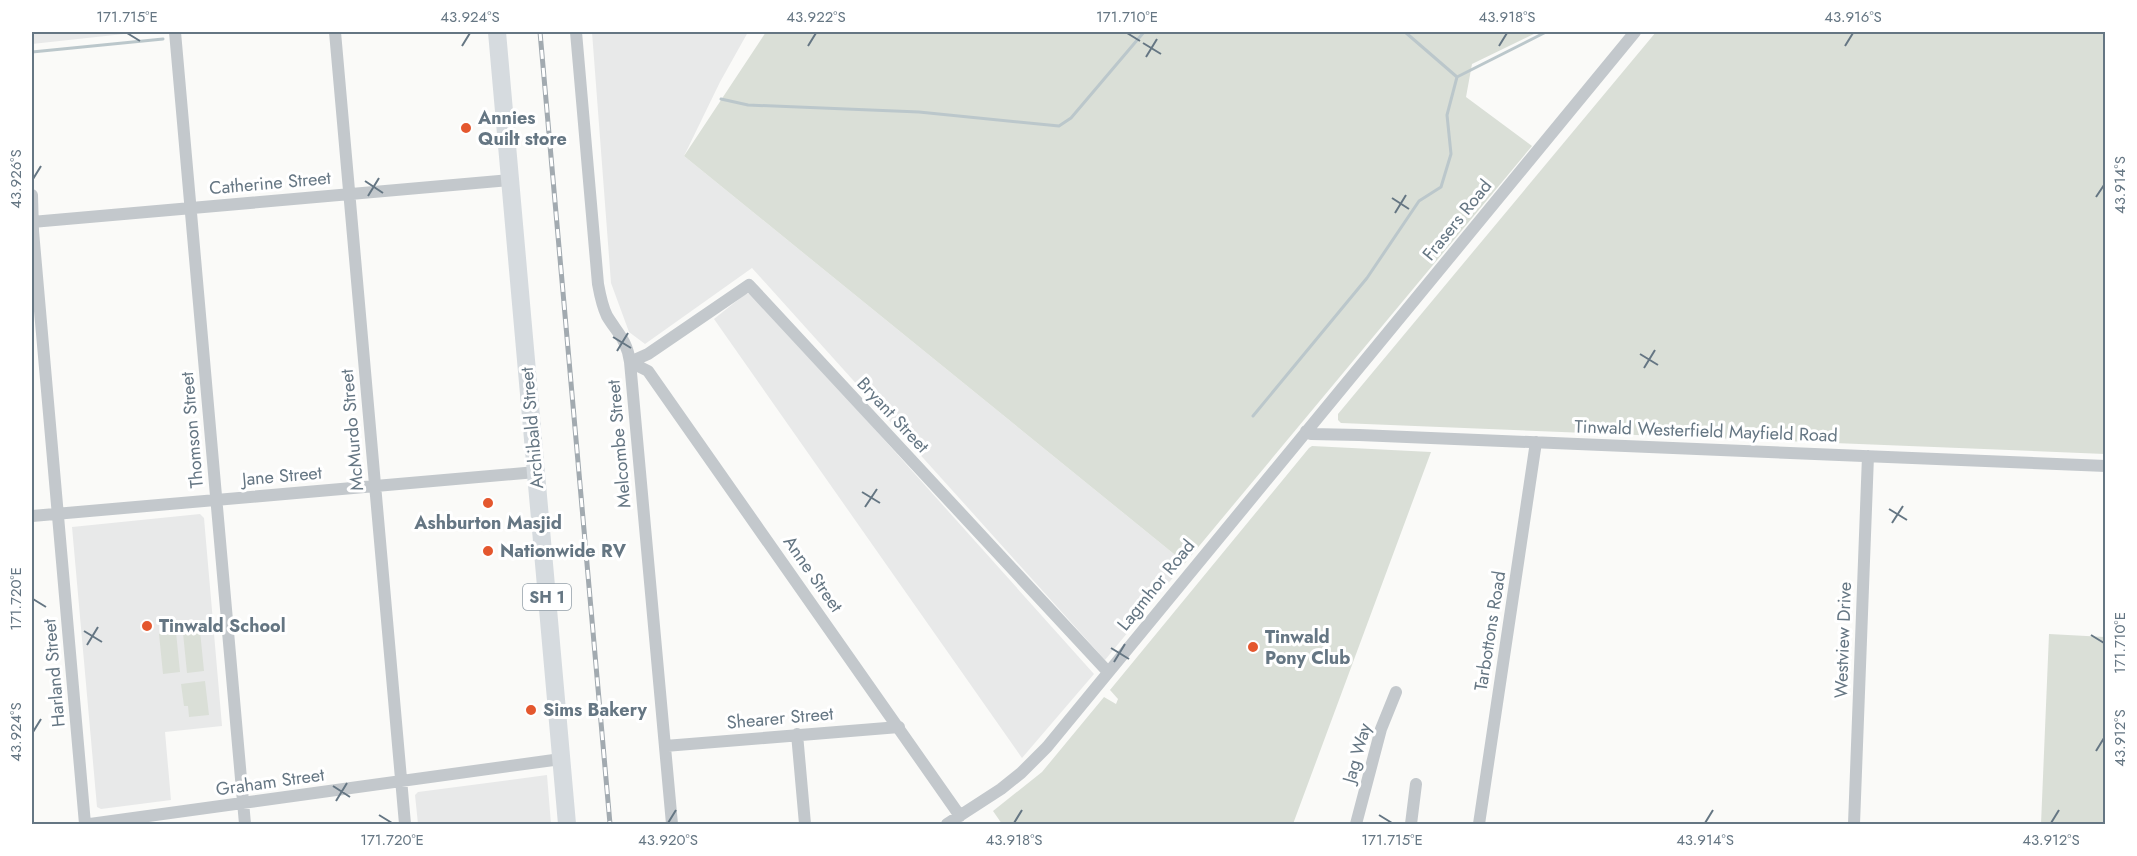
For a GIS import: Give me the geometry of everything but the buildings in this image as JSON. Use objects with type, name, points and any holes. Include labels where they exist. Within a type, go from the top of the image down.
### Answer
[{"type":"highway","name":"Archibald Street","points":[[497,32],[567,825]]},
{"type":"street","name":"Thomson Street","points":[[175,32],[245,825]]},
{"type":"street","name":"McMurdo Street","points":[[335,32],[405,825]]},
{"type":"street","name":"Melcombe Street","points":[[576,32],[598,284],[604,308],[628,348],[630,362],[672,825]]},
{"type":"street","name":"Frasers Road","points":[[1306,431],[1635,32]]},
{"type":"street","name":"Catherine Street","points":[[32,222],[511,180]]},
{"type":"street","name":"Harland Street","points":[[32,195],[32,222],[85,825]]},
{"type":"street","name":"Bryant Street","points":[[630,362],[648,354],[748,285],[1108,672]]},
{"type":"street","name":"Anne Street","points":[[630,362],[648,371],[960,816]]},
{"type":"street","name":"Tinwald Westerfield Mayfield Road","points":[[1306,431],[1311,434],[2106,466]]},
{"type":"street","name":"Lagmhor Road","points":[[947,825],[1001,789],[1047,747],[1306,431]]},
{"type":"street","name":"Tarbottons Road","points":[[1479,825],[1536,442]]},
{"type":"street","name":"Westview Drive","points":[[1854,825],[1869,456]]},
{"type":"street","name":"Jane Street","points":[[32,516],[536,472]]},
{"type":"street","name":"Jag Way","points":[[1356,825],[1381,729],[1396,692]]},
{"type":"street","name":"Shearer Street","points":[[665,746],[899,727]]},
{"type":"street","points":[[797,734],[805,825]]},
{"type":"street","name":"Graham Street","points":[[90,825],[561,759]]},
{"type":"street","points":[[1411,825],[1416,784]]},
{"type":"shaded area","points":[[32,32],[142,32],[32,44]]},
{"type":"shaded area","points":[[592,32],[748,32],[720,82],[684,156],[1185,563],[1105,660],[752,268],[645,344],[629,332],[611,283]]},
{"type":"shaded area","points":[[766,32],[1538,32],[1472,64],[1466,97],[1532,146],[1185,563],[684,156]]},
{"type":"shaded area","points":[[1656,32],[2105,32],[2105,454],[1341,423],[1338,420],[1338,414]]},
{"type":"shaded area","points":[[752,292],[1094,674],[1022,758],[714,319],[744,295]]},
{"type":"shaded area","name":"Tinwald Pony Club","points":[[1312,446],[1431,452],[1293,824],[1002,824],[993,811],[1042,772],[1104,697],[1116,704],[1118,699],[1110,690]]},
{"type":"shaded area","name":"Tinwald School","points":[[200,514],[204,518],[222,726],[165,732],[171,800],[101,809],[97,807],[72,527]]},
{"type":"shaded area","points":[[200,631],[204,671],[187,673],[183,633]]},
{"type":"shaded area","points":[[176,632],[180,672],[163,674],[159,634]]},
{"type":"shaded area","points":[[2049,634],[2105,637],[2105,824],[2041,824]]},
{"type":"shaded area","points":[[205,681],[209,715],[189,717],[188,706],[184,706],[181,684]]},
{"type":"shaded area","points":[[547,775],[551,824],[418,824],[415,795],[418,792]]},
{"type":"waterway","points":[[721,99],[748,105],[919,112],[1059,126],[1071,118],[1144,32]]},
{"type":"waterway","points":[[1405,32],[1457,77],[1546,32]]},
{"type":"waterway","points":[[32,52],[163,39]]},
{"type":"waterway","points":[[1253,416],[1367,278],[1419,201],[1441,187],[1451,154],[1447,115],[1457,77]]},
{"type":"railway","points":[[540,32],[610,824]]},
{"type":"place","name":"Annies Quilt store","points":[[466,128]]},
{"type":"place","name":"Ashburton Masjid","points":[[488,503]]},
{"type":"place","name":"Nationwide RV","points":[[488,551]]},
{"type":"place","name":"Tinwald School","points":[[147,626]]},
{"type":"place","name":"Tinwald Pony Club","points":[[1253,647]]},
{"type":"place","name":"Sims Bakery","points":[[531,710]]}]
